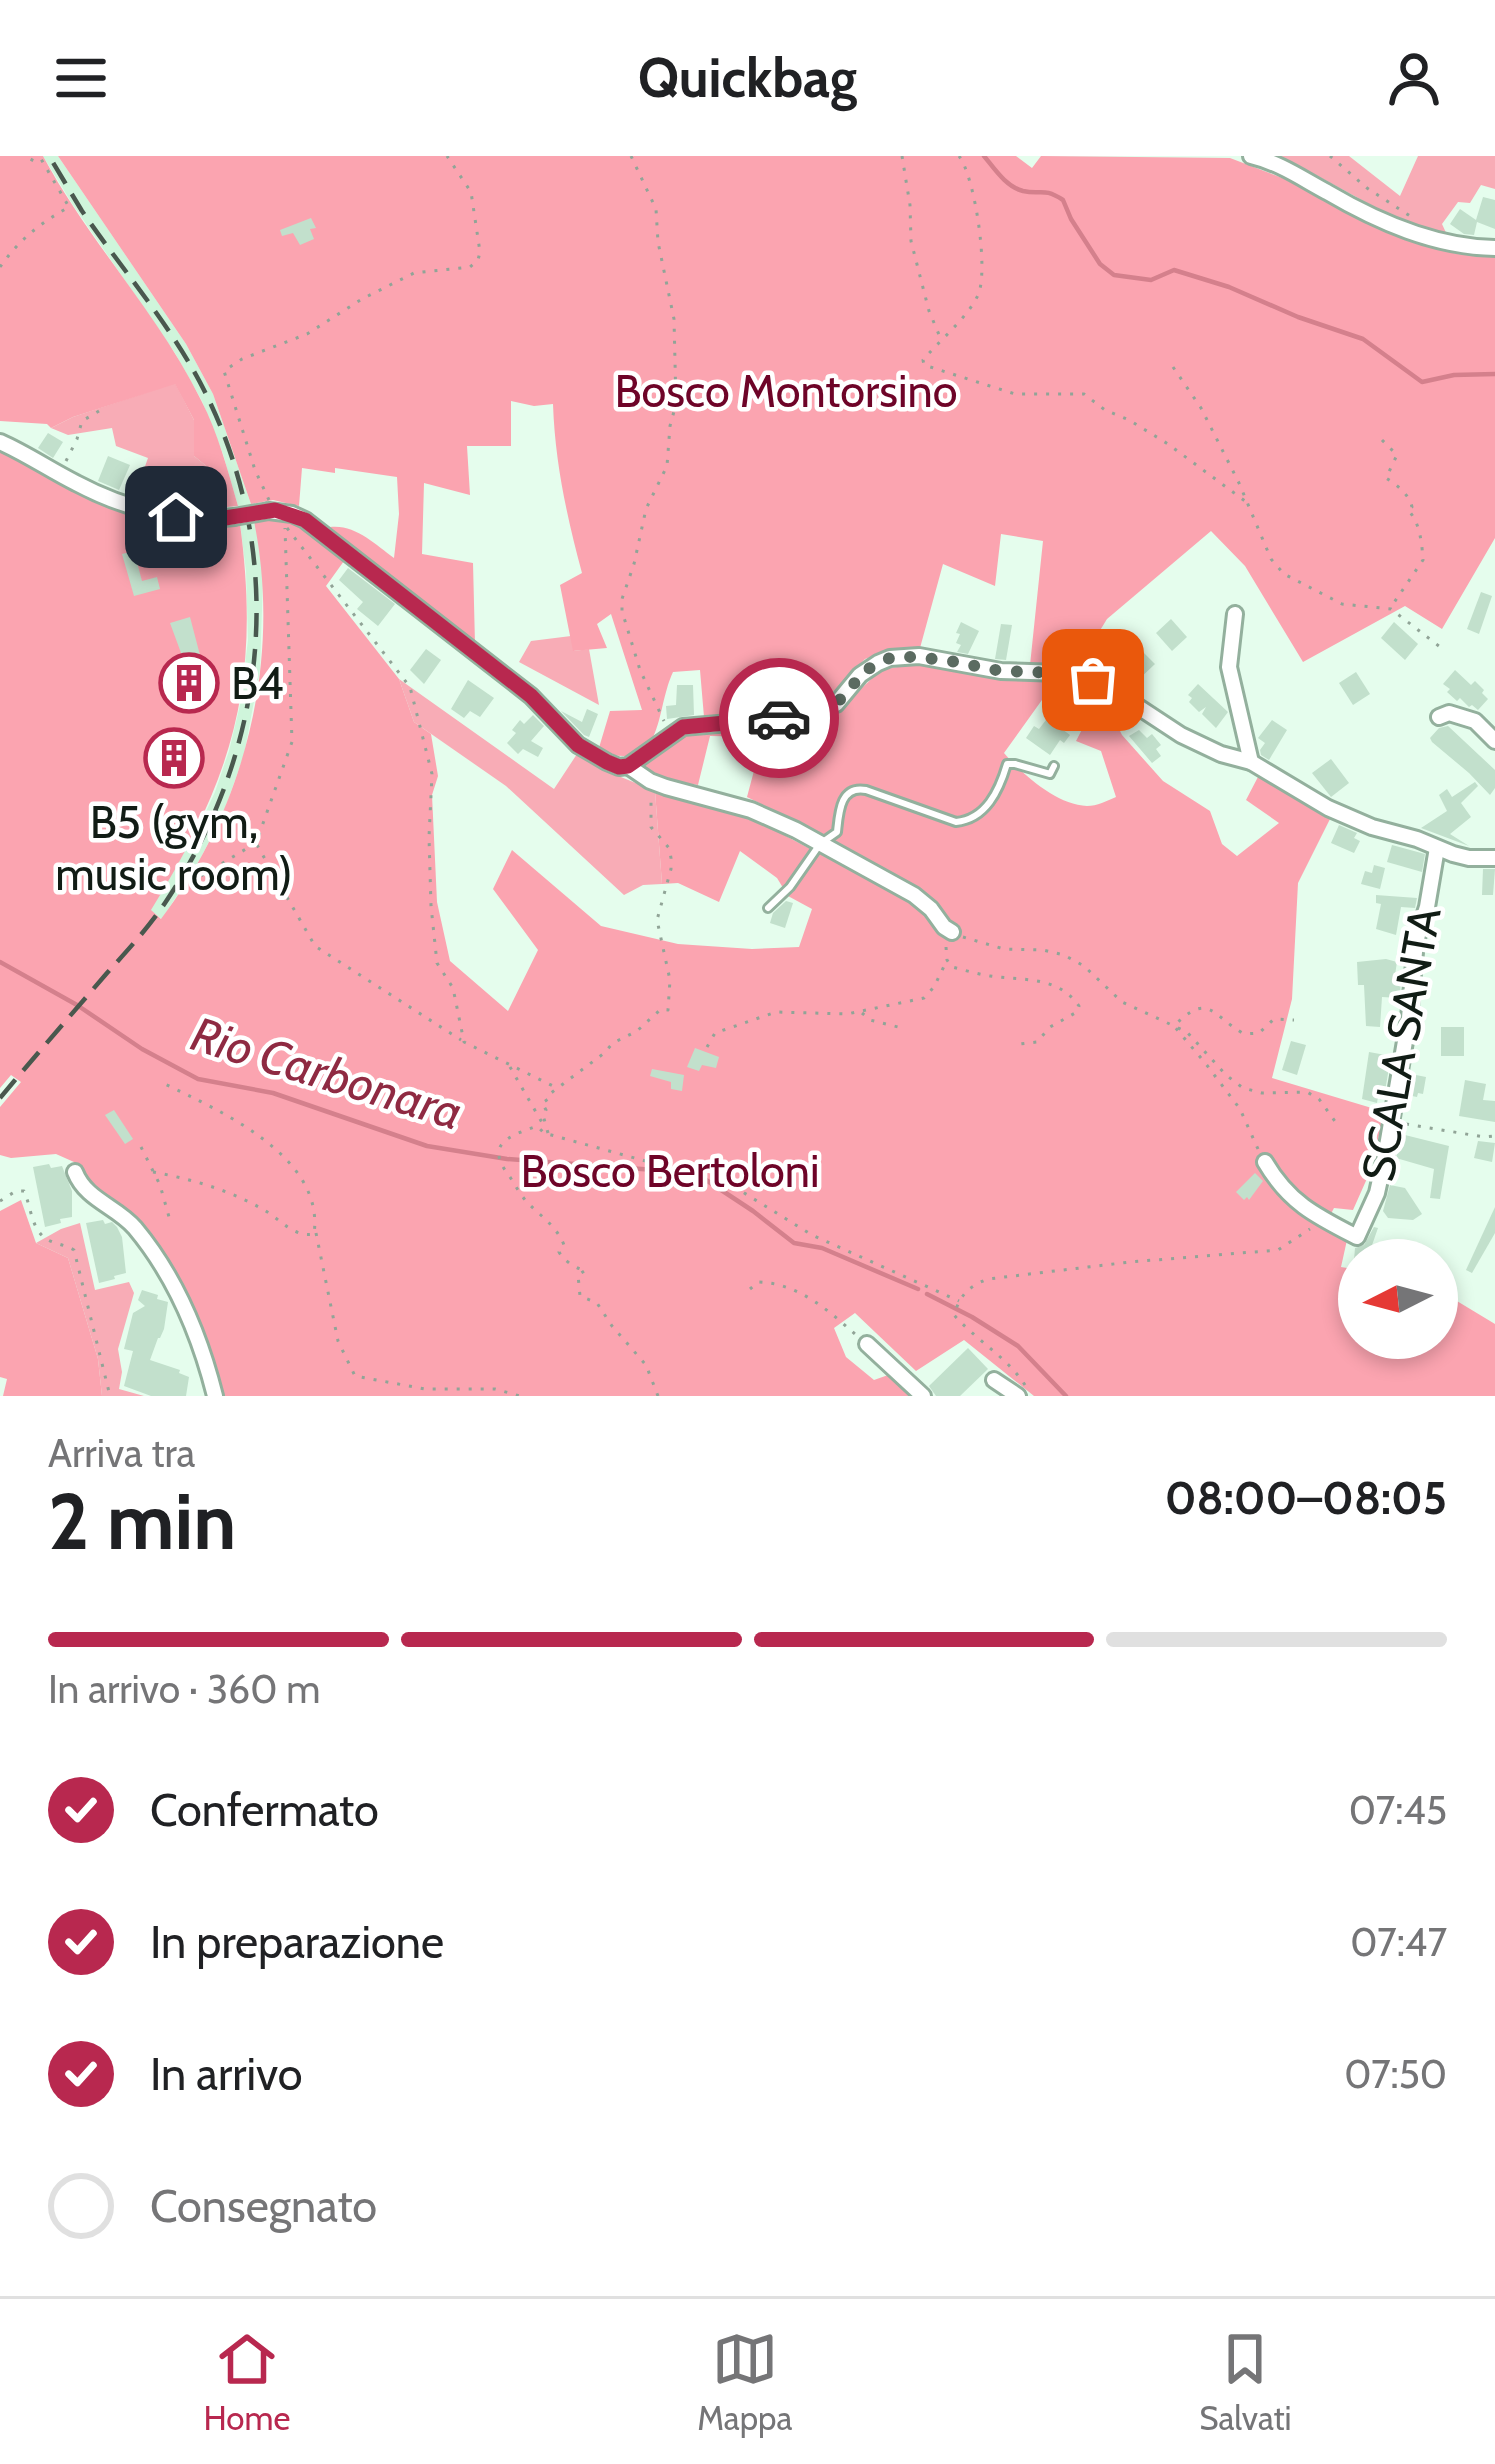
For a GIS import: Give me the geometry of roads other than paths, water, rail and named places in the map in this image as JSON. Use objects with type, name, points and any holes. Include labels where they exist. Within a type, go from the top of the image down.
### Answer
[{"type":"street","points":[[1251,156],[1287,168],[1343,201],[1422,236],[1458,246],[1495,248]]},
{"type":"street","points":[[0,442],[110,499],[143,509],[176,517],[234,517],[272,510],[305,520],[531,696],[592,756],[628,766],[650,781],[751,810],[914,895],[948,930]]},
{"type":"street","points":[[1235,614],[1229,667],[1251,762]]},
{"type":"street","name":"SCALA SANTA","points":[[628,766],[683,727],[765,720],[823,708],[836,704],[866,670],[890,658],[946,660],[1093,680],[1181,735],[1251,762],[1328,808],[1469,858],[1495,859]]},
{"type":"street","points":[[1438,717],[1449,713],[1474,721],[1495,741]]},
{"type":"street","name":"SCALA SANTA","points":[[1265,1162],[1297,1204],[1357,1238],[1377,1193],[1392,1122],[1416,941],[1437,848]]},
{"type":"street","points":[[74,1172],[80,1185],[118,1211],[154,1254],[186,1311],[215,1396]]},
{"type":"street","points":[[867,1344],[923,1396]]},
{"type":"street","points":[[994,1379],[1018,1396]]},
{"type":"lane","points":[[767,908],[790,887],[820,844],[837,832],[840,806],[858,789],[964,822],[993,802],[1007,764],[1050,774],[1054,766]]},
{"type":"waterway","points":[[984,156],[1017,189],[1047,192],[1063,200],[1100,264],[1114,275],[1151,280],[1174,270],[1229,287],[1363,339],[1422,382],[1495,374]]},
{"type":"waterway","name":"Rio Carbonara","points":[[0,962],[198,1079],[273,1093],[427,1146],[507,1159],[703,1178],[794,1243],[822,1248],[918,1289]]},
{"type":"waterway","name":"Rio Carbonara","points":[[927,1294],[1018,1346],[1066,1396]]},
{"type":"railway","points":[[0,1098],[152,921],[200,844],[226,782],[245,718],[255,653],[256,587],[248,521],[231,456],[205,392],[178,344],[82,211],[49,156]]},
{"type":"place","name":"B4","points":[[189,683]]},
{"type":"place","name":"B5 (gym, music room)","points":[[174,758]]},
{"type":"park label","name":"Bosco Montorsino","points":[[786,391]]},
{"type":"park label","name":"Bosco Bertoloni","points":[[670,1171]]}]
